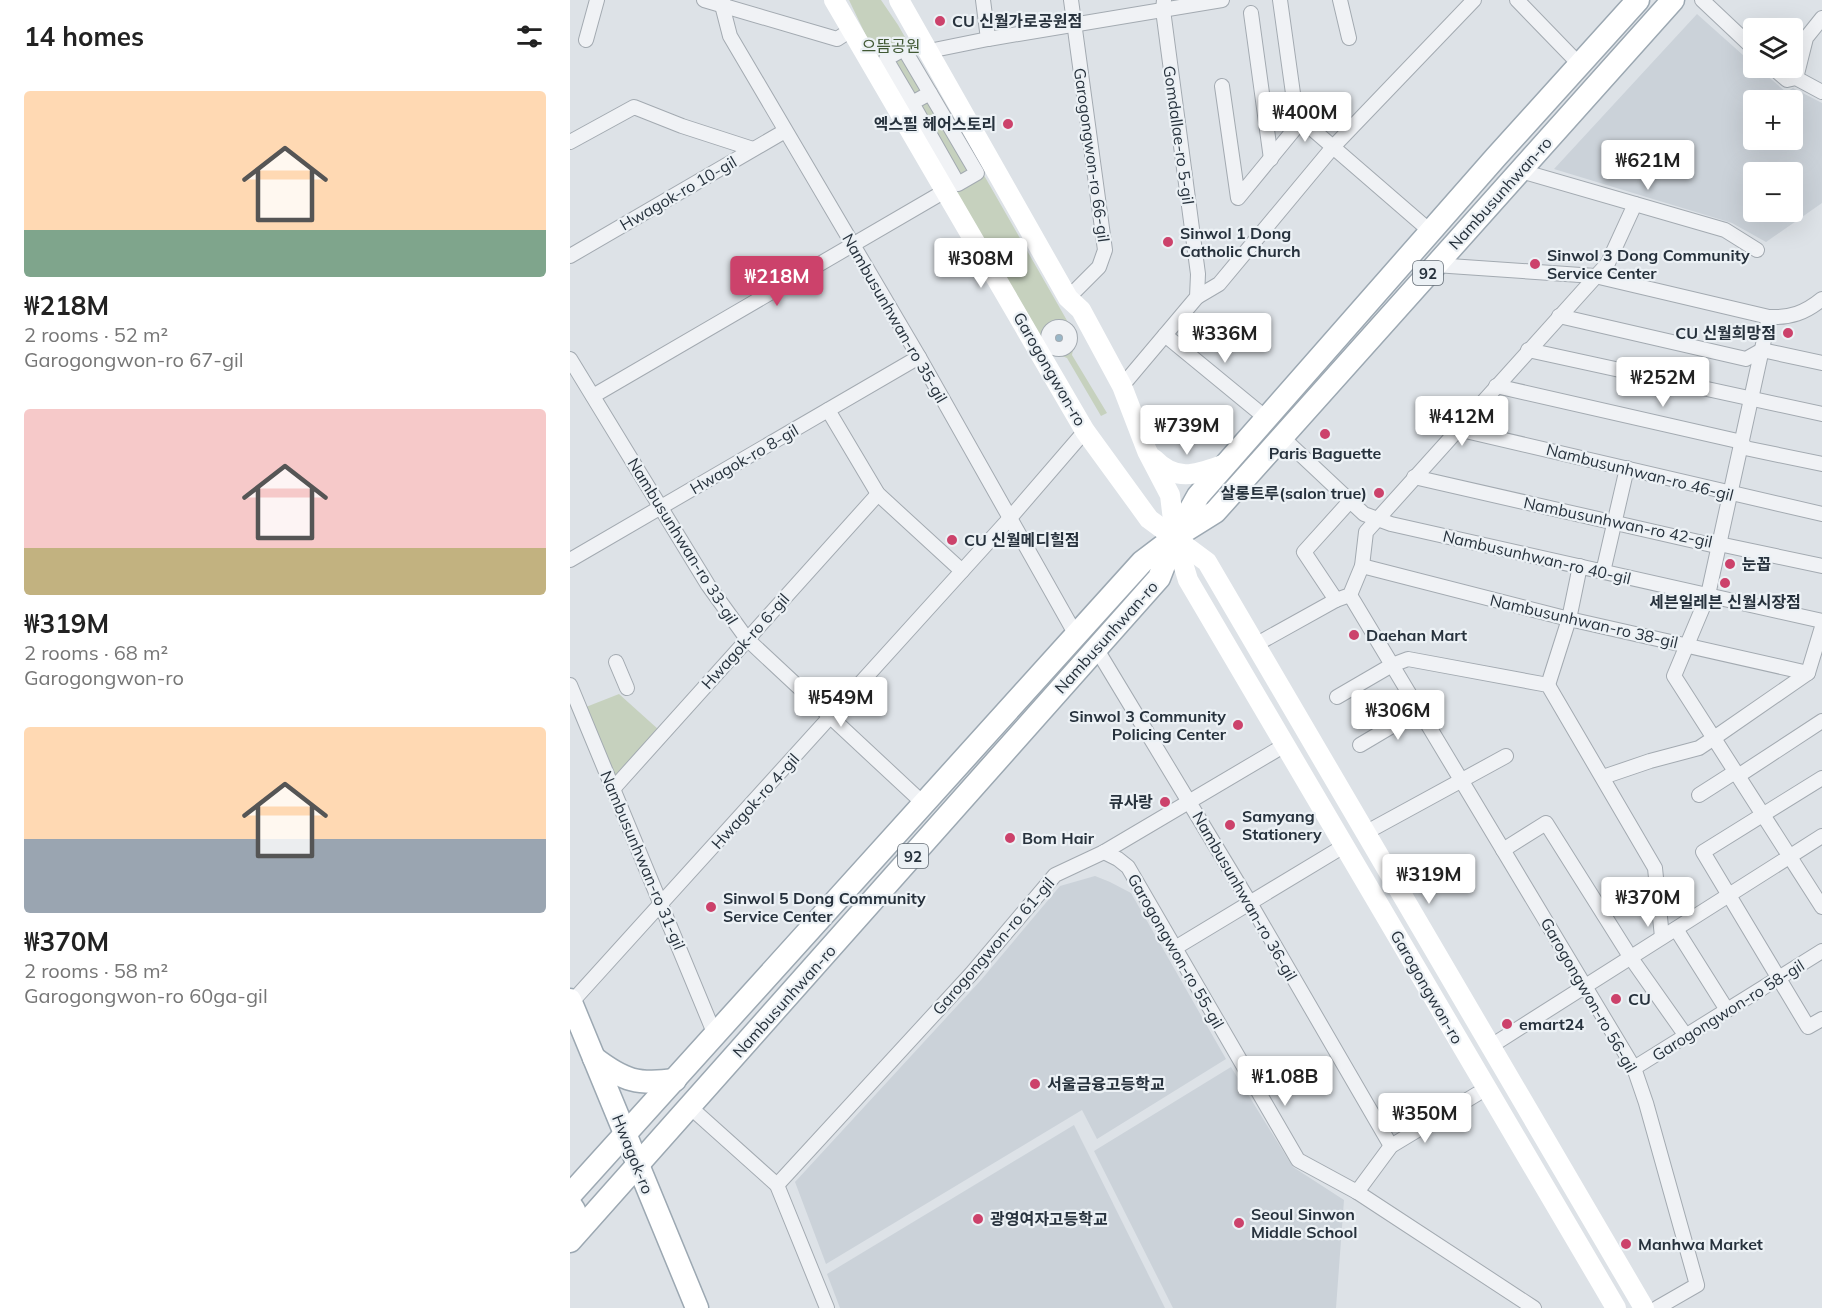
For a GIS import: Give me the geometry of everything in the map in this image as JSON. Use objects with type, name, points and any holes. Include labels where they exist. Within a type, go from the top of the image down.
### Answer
[{"type":"main road","name":"Garogongwon-ro","points":[[834,0],[1085,431],[1149,519],[1207,562],[1644,1308]]},
{"type":"main road","name":"Garogongwon-ro","points":[[899,0],[1068,298],[1081,310],[1122,386],[1147,451],[1170,495],[1175,537],[1188,580],[1616,1308]]},
{"type":"main road","name":"Nambusunhwan-ro","points":[[570,1241],[1159,578],[1175,537],[1198,495],[1430,231],[1638,0]]},
{"type":"main road","name":"Nambusunhwan-ro","points":[[570,1195],[1142,562],[1175,537],[1215,512],[1673,0]]},
{"type":"main road","points":[[1147,451],[1162,467],[1175,474],[1202,473],[1225,464]]},
{"type":"main road","name":"Hwagok-ro","points":[[570,1002],[697,1308]]},
{"type":"main road","points":[[594,1058],[625,1079],[652,1083],[675,1080]]},
{"type":"main road","points":[[692,1105],[679,1102],[676,1095],[698,1067],[695,1058]]},
{"type":"main road","points":[[570,1204],[574,1210],[570,1216]]},
{"type":"street","points":[[586,40],[597,0]]},
{"type":"street","points":[[704,0],[722,3],[837,39],[851,30]]},
{"type":"street","points":[[983,0],[988,39]]},
{"type":"street","name":"Garogongwon-ro 66-gil","points":[[1068,298],[1099,267],[1105,250],[1071,0]]},
{"type":"street","points":[[929,51],[1163,5],[1222,0]]},
{"type":"street","points":[[1280,0],[1296,115],[1430,231]]},
{"type":"street","points":[[1340,0],[1349,38]]},
{"type":"street","points":[[1122,386],[1197,297],[1219,284],[1334,147],[1474,0]]},
{"type":"street","points":[[1517,0],[1580,65]]},
{"type":"street","points":[[1702,0],[1743,39]]},
{"type":"street","name":"Nambusunhwan-ro 35-gil","points":[[722,3],[730,36],[919,357],[1076,635]]},
{"type":"street","name":"Gomdallae-ro 5-gil","points":[[1163,5],[1198,274],[1197,297]]},
{"type":"street","points":[[1251,13],[1271,159]]},
{"type":"street","points":[[1803,50],[1806,38],[1822,18]]},
{"type":"street","points":[[904,48],[977,173],[958,184],[912,104],[886,59],[904,48]]},
{"type":"street","points":[[1785,78],[1787,80],[1796,78],[1822,92]]},
{"type":"street","points":[[1222,86],[1238,198],[1302,120]]},
{"type":"street","points":[[912,104],[930,93]]},
{"type":"street","points":[[570,142],[634,107],[682,126],[753,149]]},
{"type":"street","name":"Hwagok-ro 10-gil","points":[[570,256],[785,131]]},
{"type":"street","points":[[1521,171],[1725,230],[1757,250]]},
{"type":"street","points":[[593,396],[945,191]]},
{"type":"street","points":[[1255,645],[1336,600],[1350,595],[1362,566],[1366,532],[1608,263],[1635,204]]},
{"type":"street","points":[[1436,266],[1595,276],[1769,316],[1787,318],[1816,311],[1822,299]]},
{"type":"street","points":[[1559,316],[1746,359],[1762,350],[1822,363]]},
{"type":"street","points":[[1769,316],[1708,595],[1674,676],[1820,899]]},
{"type":"street","points":[[1048,341],[1049,333],[1053,328],[1061,327],[1067,330]]},
{"type":"street","points":[[1165,335],[1266,418]]},
{"type":"street","points":[[1528,350],[1822,414]]},
{"type":"street","name":"Hwagok-ro 8-gil","points":[[570,560],[919,357]]},
{"type":"street","name":"Nambusunhwan-ro 33-gil","points":[[570,358],[708,585],[747,639],[924,804]]},
{"type":"street","points":[[1496,386],[1742,442],[1745,447],[1822,464]]},
{"type":"street","points":[[828,410],[878,494],[962,571]]},
{"type":"street","name":"Nambusunhwan-ro 46-gil","points":[[1457,429],[1822,514]]},
{"type":"street","name":"Hwagok-ro 4-gil","points":[[570,1002],[1010,518],[1085,431]]},
{"type":"street","name":"Nambusunhwan-ro 40-gil","points":[[1282,437],[1364,514],[1376,519],[1822,621]]},
{"type":"street","points":[[1603,572],[1626,468]]},
{"type":"street","name":"Nambusunhwan-ro 42-gil","points":[[1414,477],[1614,524],[1822,566]]},
{"type":"street","name":"Hwagok-ro 6-gil","points":[[613,789],[878,494]]},
{"type":"street","points":[[1336,600],[1304,552],[1350,501]]},
{"type":"street","name":"Nambusunhwan-ro 38-gil","points":[[1362,566],[1569,619],[1808,673]]},
{"type":"street","points":[[1580,566],[1569,619],[1548,685],[1655,868],[1662,937]]},
{"type":"street","name":"Garogongwon-ro 56-gil","points":[[1350,595],[1634,1068],[1697,1285],[1657,1308]]},
{"type":"street","points":[[1603,777],[1650,760],[1699,748],[1714,738],[1808,673],[1822,627]]},
{"type":"street","name":"Nambusunhwan-ro 36-gil","points":[[1096,648],[1250,903],[1391,1146]]},
{"type":"street","points":[[1337,697],[1392,665],[1408,659],[1548,685]]},
{"type":"street","points":[[616,662],[627,688]]},
{"type":"street","name":"Nambusunhwan-ro 31-gil","points":[[570,685],[715,1035]]},
{"type":"street","points":[[1360,745],[1419,710]]},
{"type":"street","points":[[1699,795],[1822,721]]},
{"type":"street","name":"Garogongwon-ro 61-gil","points":[[777,1185],[972,973],[1055,875],[1104,852],[1285,745]]},
{"type":"street","points":[[1365,833],[1506,756]]},
{"type":"street","points":[[1822,778],[1703,852],[1808,1027],[1822,1019]]},
{"type":"street","points":[[1503,850],[1546,823],[1631,958],[1686,1036]]},
{"type":"street","points":[[1491,1046],[1822,836]]},
{"type":"street","points":[[1175,948],[1344,846]]},
{"type":"street","name":"Garogongwon-ro 55-gil","points":[[1104,852],[1128,867],[1298,1160],[1357,1192],[1534,1308]]},
{"type":"street","points":[[1676,928],[1727,1010]]},
{"type":"street","name":"Garogongwon-ro 58-gil","points":[[1634,1068],[1822,951]]},
{"type":"street","points":[[1357,1192],[1391,1146],[1487,1088]]},
{"type":"street","points":[[692,1105],[777,1185],[827,1308]]},
{"type":"shaded area","points":[[1697,14],[1743,55],[1743,78],[1770,78],[1784,90],[1743,90],[1743,150],[1803,150],[1803,93],[1822,103],[1822,203],[1803,216],[1803,162],[1743,162],[1743,222],[1795,222],[1766,242],[1732,223],[1554,169]]},
{"type":"shaded area","name":"서울금융고등학교","points":[[1095,876],[1131,893],[1226,1059],[1097,1139],[1082,1110],[826,1264],[795,1182],[981,980],[1060,886]]},
{"type":"shaded area","points":[[1231,1067],[1293,1167],[1344,1200],[1336,1308],[1173,1308],[1094,1151]]},
{"type":"shaded area","points":[[1074,1125],[1165,1308],[840,1308],[827,1274]]},
{"type":"green space","name":"으뜸공원","points":[[849,0],[881,0],[898,25],[1073,331],[1075,339],[1072,355],[1107,413],[1101,416],[1067,358],[1052,352],[1047,347],[869,42]]},
{"type":"green space","points":[[619,694],[659,730],[615,779],[586,707]]},
{"type":"water","points":[[1056,331],[1062,331],[1066,338],[1062,345],[1056,345],[1052,341],[1052,335]]},
{"type":"place","name":"CU 신월가로공원점","points":[[940,21]]},
{"type":"place","name":"엑스필 헤어스토리","points":[[1008,124]]},
{"type":"place","name":"Sinwol 1 Dong Catholic Church","points":[[1168,242]]},
{"type":"place","name":"Sinwol 3 Dong Community Service Center","points":[[1535,264]]},
{"type":"place","name":"CU 신월희망점","points":[[1788,333]]},
{"type":"place","name":"Paris Baguette","points":[[1325,434]]},
{"type":"place","name":"살롱트루(salon true)","points":[[1379,493]]},
{"type":"place","name":"CU 신월메디힐점","points":[[952,540]]},
{"type":"place","name":"눈꼽","points":[[1730,564]]},
{"type":"place","name":"세븐일레븐 신월시장점","points":[[1725,583]]},
{"type":"place","name":"Daehan Mart","points":[[1354,635]]},
{"type":"place","name":"Sinwol 3 Community Policing Center","points":[[1238,725]]},
{"type":"place","name":"큐사랑","points":[[1165,802]]},
{"type":"place","name":"Samyang Stationery","points":[[1230,825]]},
{"type":"place","name":"Bom Hair","points":[[1010,838]]},
{"type":"place","name":"Sinwol 5 Dong Community Service Center","points":[[711,907]]},
{"type":"place","name":"CU","points":[[1616,999]]},
{"type":"place","name":"emart24","points":[[1507,1024]]},
{"type":"place","name":"서울금융고등학교","points":[[1035,1084]]},
{"type":"place","name":"광영여자고등학교","points":[[978,1219]]},
{"type":"place","name":"Seoul Sinwon Middle School","points":[[1239,1223]]},
{"type":"place","name":"Manhwa Market","points":[[1626,1244]]}]
